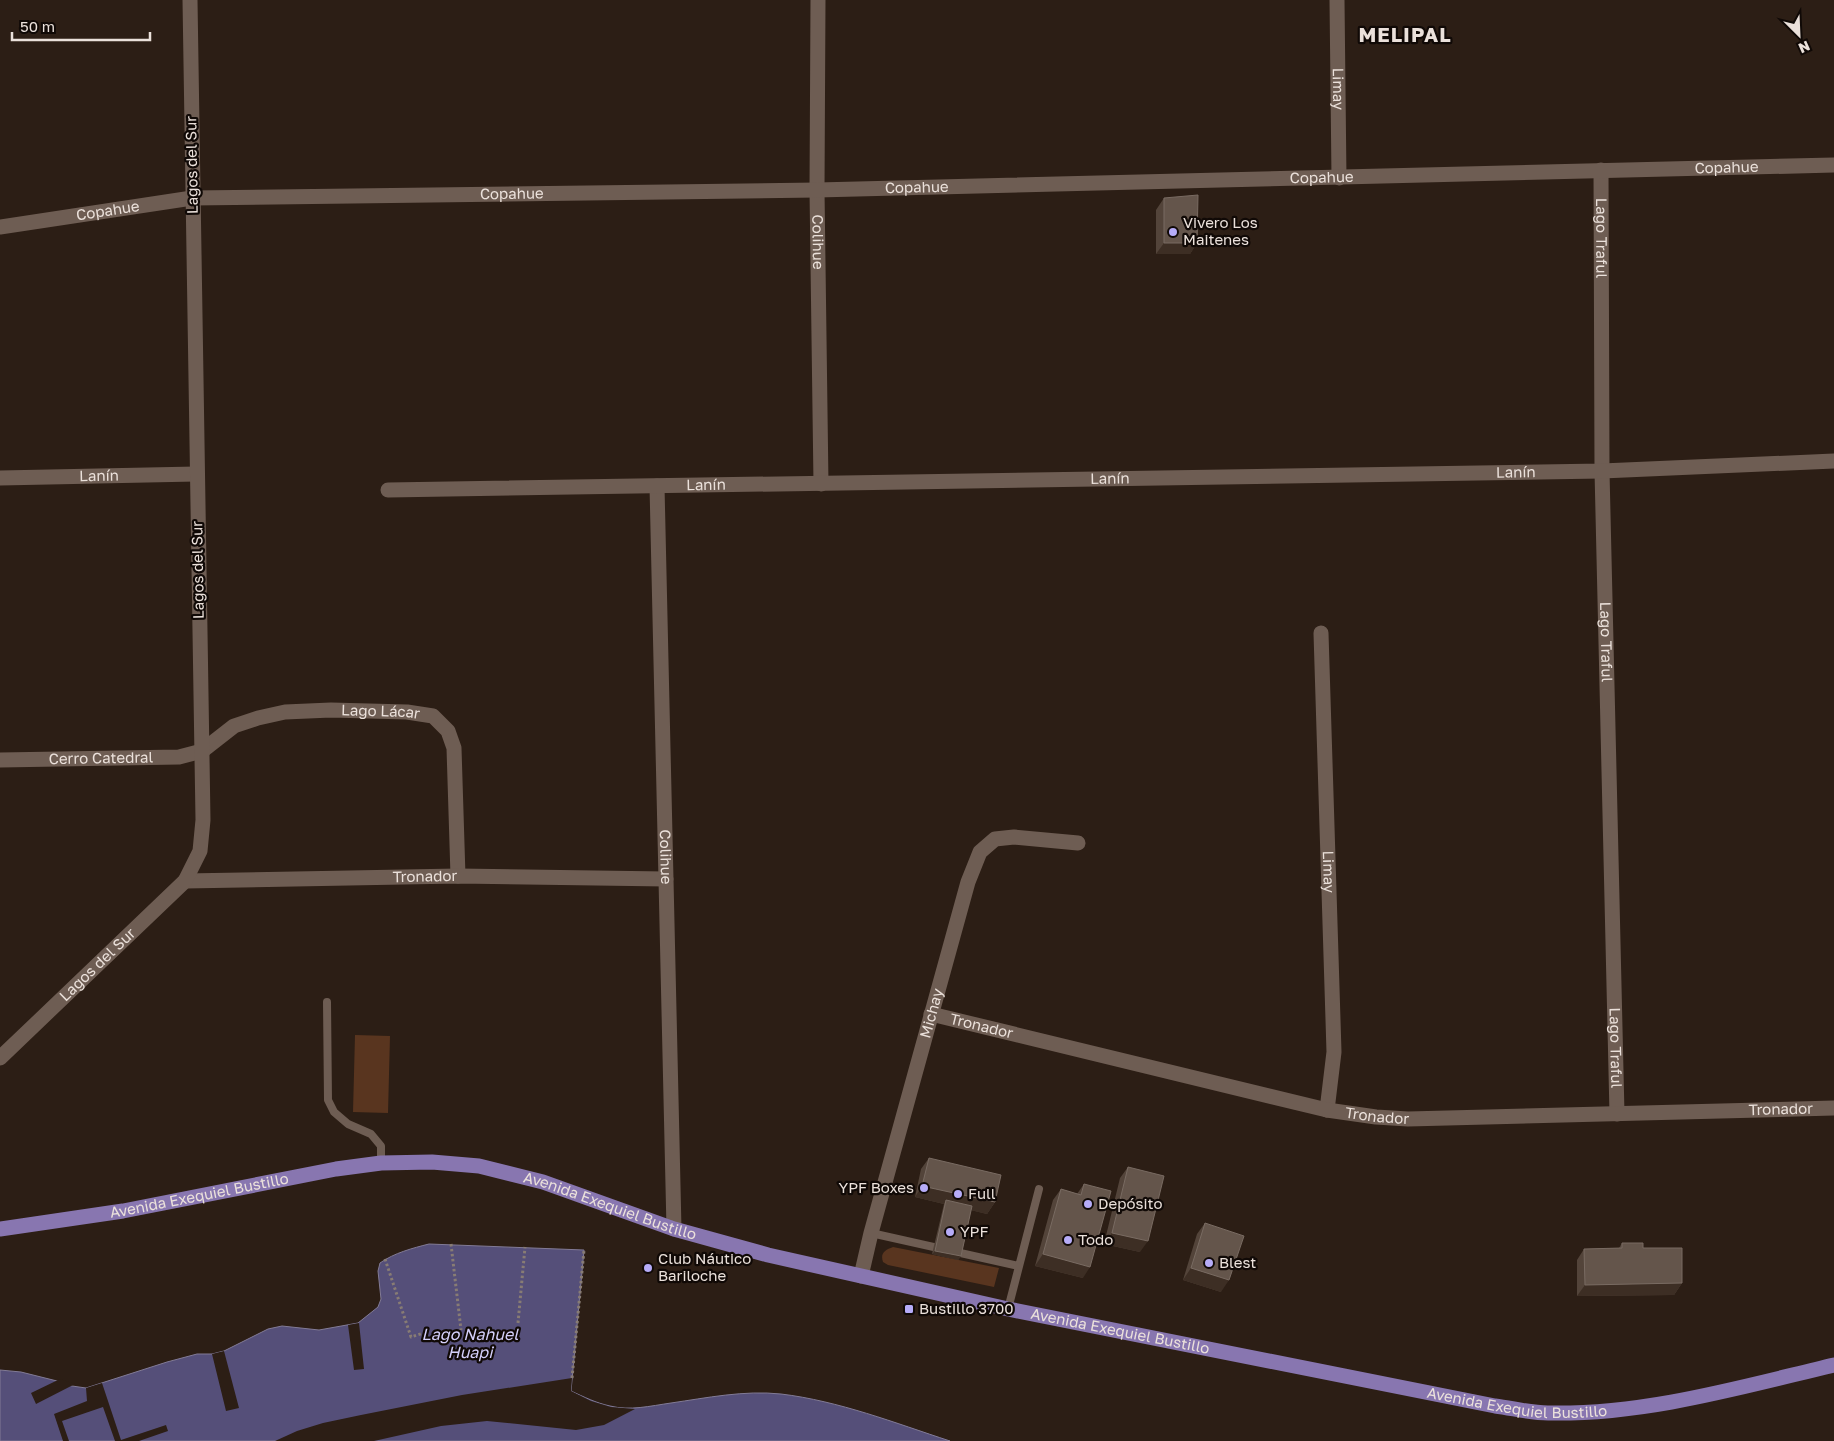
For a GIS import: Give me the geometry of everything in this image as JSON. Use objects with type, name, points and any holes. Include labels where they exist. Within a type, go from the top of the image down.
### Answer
[{"type":"main road","name":"Avenida Exequiel Bustillo","points":[[0,1229],[123,1211],[336,1169],[381,1163],[432,1162],[479,1166],[544,1182],[674,1229],[768,1255],[861,1276],[1008,1309],[1444,1397],[1546,1413],[1593,1412],[1644,1406],[1713,1393],[1834,1364]]},
{"type":"street","name":"Lagos del Sur","points":[[0,1058],[185,881],[200,851],[203,820],[196,474],[190,0]]},
{"type":"street","name":"Colihue","points":[[818,0],[817,190],[821,484]]},
{"type":"street","name":"Limay","points":[[1337,0],[1339,178]]},
{"type":"street","name":"Copahue","points":[[0,227],[192,198],[817,190],[1834,165]]},
{"type":"street","name":"Lago Traful","points":[[1601,170],[1602,471],[1617,1114]]},
{"type":"street","name":"Lanín","points":[[388,490],[1602,471],[1834,461]]},
{"type":"street","name":"Lanín","points":[[0,478],[196,474]]},
{"type":"street","name":"Colihue","points":[[657,486],[674,1229]]},
{"type":"street","name":"Limay","points":[[1321,633],[1334,1052],[1327,1110]]},
{"type":"street","name":"Lago Lácar","points":[[202,751],[234,726],[285,712],[341,710],[407,712],[433,716],[448,731],[454,748],[458,876]]},
{"type":"street","name":"Cerro Catedral","points":[[0,760],[179,758],[202,751]]},
{"type":"street","name":"Michay","points":[[861,1276],[871,1233],[968,882],[980,852],[995,840],[1014,837],[1078,843]]},
{"type":"street","name":"Tronador","points":[[185,881],[458,876],[666,879]]},
{"type":"street","name":"Tronador","points":[[931,1014],[1327,1110],[1376,1117],[1408,1119],[1834,1108]]},
{"type":"lane","points":[[327,1002],[328,1100],[334,1112],[348,1124],[371,1134],[381,1146],[381,1163]]},
{"type":"lane","points":[[1008,1309],[1038,1189]]},
{"type":"lane","points":[[871,1233],[1019,1266]]},
{"type":"path","points":[[451,1244],[461,1330]]},
{"type":"path","points":[[518,1323],[525,1247]]},
{"type":"path","points":[[572,1378],[584,1250]]},
{"type":"path","points":[[385,1259],[411,1337],[427,1332]]},
{"type":"shaded area","points":[[355,1035],[390,1036],[388,1113],[353,1112]]},
{"type":"shaded area","points":[[893,1247],[999,1268],[994,1287],[888,1265],[883,1262],[883,1254]]},
{"type":"water","name":"Lago Nahuel Huapi","points":[[429,1244],[584,1250],[571,1391],[595,1402],[633,1408],[739,1394],[781,1394],[845,1407],[950,1441],[0,1441],[0,1370],[21,1372],[86,1388],[167,1362],[197,1354],[212,1354],[224,1351],[268,1329],[282,1326],[319,1330],[358,1323],[378,1307],[381,1299],[378,1271],[380,1263],[397,1254]]},
{"type":"pier","points":[[359,1323],[364,1369],[354,1370],[348,1325]]},
{"type":"pier","points":[[224,1351],[239,1408],[226,1411],[212,1354]]},
{"type":"pier","points":[[572,1378],[571,1391],[591,1401],[611,1407],[635,1409],[604,1425],[576,1430],[487,1421],[441,1426],[374,1441],[275,1441],[297,1431],[323,1423],[462,1395]]},
{"type":"pier","points":[[60,1379],[75,1384],[36,1404],[31,1393]]},
{"type":"pier","points":[[102,1383],[121,1440],[166,1425],[168,1431],[139,1441],[115,1441],[103,1407],[62,1421],[69,1441],[63,1441],[54,1414],[87,1401],[86,1388]]},
{"type":"building","points":[[1198,195],[1197,243],[1164,243],[1164,198]]},
{"type":"building","points":[[929,1158],[1001,1175],[995,1202],[922,1186]]},
{"type":"building","points":[[1128,1167],[1164,1176],[1148,1241],[1112,1233]]},
{"type":"building","name":"Todo","points":[[1084,1184],[1111,1191],[1090,1267],[1043,1254],[1061,1189],[1081,1195]]},
{"type":"building","points":[[946,1200],[972,1206],[961,1256],[935,1251]]},
{"type":"building","name":"Blest","points":[[1205,1223],[1244,1236],[1229,1280],[1191,1268]]},
{"type":"building","points":[[1622,1243],[1643,1243],[1643,1248],[1682,1248],[1682,1283],[1585,1285],[1584,1249],[1622,1248]]},
{"type":"place","name":"Vivero Los Maitenes","points":[[1173,232]]},
{"type":"place","name":"YPF Boxes","points":[[924,1188]]},
{"type":"place","name":"Full","points":[[958,1194]]},
{"type":"place","name":"Depósito","points":[[1088,1204]]},
{"type":"place","name":"YPF","points":[[950,1232]]},
{"type":"place","name":"Todo","points":[[1068,1240]]},
{"type":"place","name":"Blest","points":[[1209,1263]]},
{"type":"place","name":"Club Náutico Bariloche","points":[[648,1268]]},
{"type":"place","name":"Bustillo 3700","points":[[909,1309]]},
{"type":"district","name":"MELIPAL","points":[[1405,35]]}]
